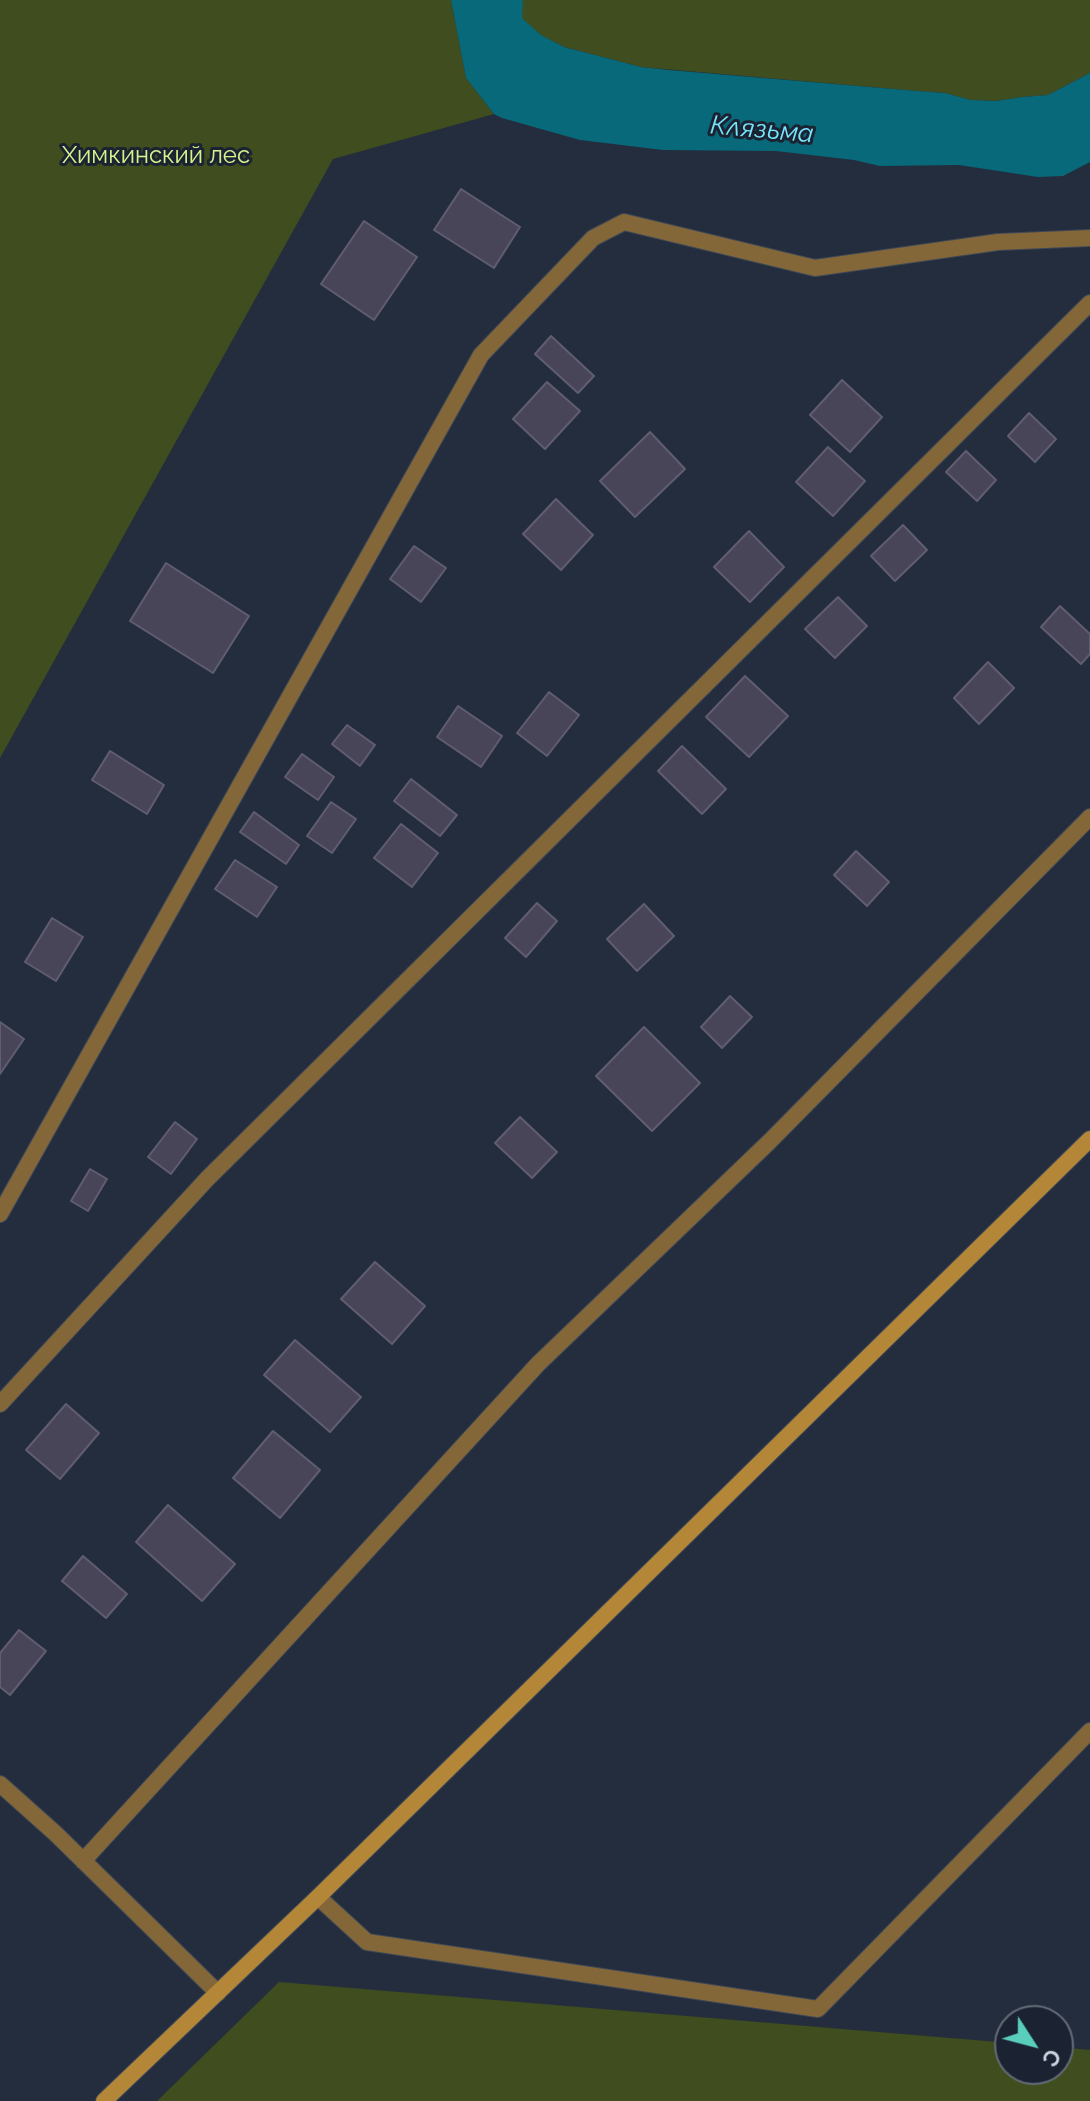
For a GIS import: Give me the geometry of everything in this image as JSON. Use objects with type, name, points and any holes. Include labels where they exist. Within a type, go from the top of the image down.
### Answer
[{"type":"street","points":[[0,1214],[481,355],[593,238],[624,222],[815,268],[998,242],[1090,238]]},
{"type":"street","points":[[0,1404],[207,1179],[1090,303]]},
{"type":"street","points":[[83,1861],[538,1364],[769,1142],[1090,817]]},
{"type":"street","points":[[104,2101],[318,1897],[1090,1139]]},
{"type":"street","points":[[318,1897],[367,1942],[818,2009],[1090,1731]]},
{"type":"street","points":[[0,1784],[218,1993]]},
{"type":"green space","name":"Химкинский лес","points":[[0,0],[451,0],[466,78],[494,114],[333,159],[0,758]]},
{"type":"green space","points":[[523,0],[1090,0],[1090,73],[1048,95],[996,101],[971,100],[945,93],[641,67],[564,47],[541,35],[521,18]]},
{"type":"green space","points":[[279,1982],[994,2042],[994,2085],[1074,2085],[1074,2048],[1090,2050],[1090,2101],[157,2101]]},
{"type":"water","name":"Клязьма","points":[[451,0],[523,0],[522,18],[541,35],[564,47],[641,67],[945,93],[971,100],[996,101],[1048,95],[1090,73],[1090,162],[1063,176],[1038,177],[959,165],[880,166],[776,151],[663,150],[580,140],[494,114],[466,78]]},
{"type":"building","points":[[461,189],[520,227],[494,268],[434,230]]},
{"type":"building","points":[[364,221],[417,257],[374,320],[321,284]]},
{"type":"building","points":[[551,336],[594,376],[578,393],[535,354]]},
{"type":"building","points":[[842,380],[882,417],[850,452],[810,415]]},
{"type":"building","points":[[547,382],[580,411],[545,449],[513,419]]},
{"type":"building","points":[[1029,413],[1056,439],[1035,462],[1008,436]]},
{"type":"building","points":[[650,432],[685,469],[635,517],[600,481]]},
{"type":"building","points":[[828,447],[865,481],[833,516],[796,482]]},
{"type":"building","points":[[966,451],[996,480],[977,501],[946,472]]},
{"type":"building","points":[[556,499],[593,535],[561,570],[523,534]]},
{"type":"building","points":[[903,525],[927,550],[895,581],[871,556]]},
{"type":"building","points":[[749,531],[784,567],[750,602],[714,567]]},
{"type":"building","points":[[414,546],[446,568],[421,602],[390,579]]},
{"type":"building","points":[[166,563],[249,616],[213,673],[130,621]]},
{"type":"building","points":[[838,597],[867,626],[835,658],[805,629]]},
{"type":"building","points":[[1060,606],[1090,634],[1090,654],[1081,664],[1041,627]]},
{"type":"building","points":[[988,662],[1014,688],[979,724],[954,698]]},
{"type":"building","points":[[745,676],[788,716],[749,757],[706,717]]},
{"type":"building","points":[[549,692],[579,715],[547,756],[517,733]]},
{"type":"building","points":[[458,706],[502,736],[481,767],[437,737]]},
{"type":"building","points":[[347,725],[375,745],[360,766],[332,744]]},
{"type":"building","points":[[682,746],[726,789],[702,814],[658,771]]},
{"type":"building","points":[[110,751],[164,785],[147,814],[92,780]]},
{"type":"building","points":[[302,754],[334,777],[318,800],[285,777]]},
{"type":"building","points":[[411,779],[457,815],[440,836],[394,801]]},
{"type":"building","points":[[331,802],[356,819],[332,853],[307,836]]},
{"type":"building","points":[[254,812],[299,845],[286,864],[240,832]]},
{"type":"building","points":[[401,824],[438,853],[412,887],[374,858]]},
{"type":"building","points":[[856,851],[889,882],[867,906],[834,875]]},
{"type":"building","points":[[235,860],[277,887],[257,917],[215,889]]},
{"type":"building","points":[[537,903],[557,921],[526,957],[505,938]]},
{"type":"building","points":[[644,904],[674,936],[637,971],[607,939]]},
{"type":"building","points":[[52,918],[83,937],[56,981],[25,962]]},
{"type":"building","points":[[730,996],[752,1017],[722,1048],[701,1027]]},
{"type":"building","points":[[0,1022],[24,1039],[0,1074]]},
{"type":"building","points":[[644,1027],[700,1083],[652,1131],[596,1076]]},
{"type":"building","points":[[520,1117],[557,1152],[532,1178],[495,1143]]},
{"type":"building","points":[[175,1122],[197,1139],[171,1174],[148,1157]]},
{"type":"building","points":[[90,1169],[107,1179],[88,1211],[71,1201]]},
{"type":"building","points":[[375,1262],[425,1306],[392,1344],[341,1299]]},
{"type":"building","points":[[295,1340],[361,1397],[330,1432],[264,1375]]},
{"type":"building","points":[[66,1404],[99,1433],[60,1479],[26,1450]]},
{"type":"building","points":[[273,1431],[320,1470],[280,1518],[233,1478]]},
{"type":"building","points":[[168,1505],[235,1564],[202,1601],[136,1542]]},
{"type":"building","points":[[83,1556],[127,1594],[106,1618],[62,1581]]},
{"type":"building","points":[[19,1630],[46,1651],[10,1695],[0,1687],[0,1653]]}]
